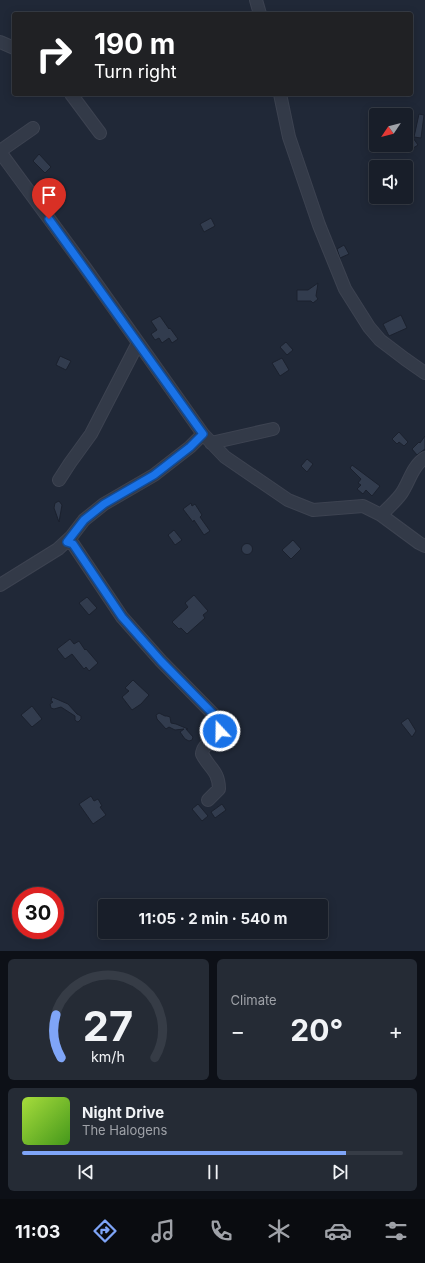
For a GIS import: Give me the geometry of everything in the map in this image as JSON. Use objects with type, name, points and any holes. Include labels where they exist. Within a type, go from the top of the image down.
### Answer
[{"type":"street","points":[[256,0],[259,12]]},
{"type":"street","points":[[0,42],[12,47]]},
{"type":"street","points":[[72,96],[100,133]]},
{"type":"street","points":[[280,96],[289,137],[319,224],[345,289],[369,327],[380,340],[425,373]]},
{"type":"street","points":[[33,128],[0,151],[207,438],[225,457],[288,500],[313,510],[363,506],[382,515],[418,543],[425,546]]},
{"type":"street","points":[[59,480],[91,434],[138,343]]},
{"type":"street","points":[[0,585],[41,561],[58,549],[67,542],[84,520],[104,504],[154,475],[190,447],[207,438],[272,429]]},
{"type":"street","points":[[382,515],[400,496],[414,470],[425,458]]},
{"type":"street","points":[[67,542],[73,544],[122,617],[161,661],[218,719],[221,724],[220,731],[202,750],[202,754],[219,780],[218,789],[208,800]]},
{"type":"building","points":[[419,114],[424,115],[421,138],[414,137]]},
{"type":"building","points":[[413,138],[418,145],[413,148]]},
{"type":"building","points":[[39,154],[51,167],[45,173],[33,161]]},
{"type":"building","points":[[211,218],[215,226],[204,232],[200,224]]},
{"type":"building","points":[[344,245],[349,254],[340,258],[337,249]]},
{"type":"building","points":[[318,283],[316,296],[318,299],[313,303],[311,301],[297,301],[297,290],[308,290]]},
{"type":"building","points":[[401,315],[407,328],[389,336],[383,324]]},
{"type":"building","points":[[160,316],[178,339],[172,343],[169,338],[162,343],[159,338],[155,340],[151,334],[157,330],[151,321]]},
{"type":"building","points":[[286,342],[293,350],[287,355],[280,347]]},
{"type":"building","points":[[60,356],[71,361],[66,370],[56,365]]},
{"type":"building","points":[[282,358],[289,370],[280,376],[272,363]]},
{"type":"building","points":[[399,432],[408,442],[404,446],[399,442],[397,444],[392,439]]},
{"type":"building","points":[[425,436],[425,449],[417,455],[412,449],[419,442],[420,443]]},
{"type":"building","points":[[307,459],[313,464],[307,472],[301,466]]},
{"type":"building","points":[[352,465],[380,486],[372,496],[366,490],[363,494],[357,489],[361,485],[358,483],[361,479],[350,468]]},
{"type":"building","points":[[59,501],[62,505],[59,522],[54,508],[55,503]]},
{"type":"building","points":[[191,503],[192,506],[195,504],[202,515],[200,517],[210,531],[204,535],[194,520],[193,522],[183,509]]},
{"type":"building","points":[[174,530],[182,540],[175,545],[168,535]]},
{"type":"building","points":[[293,540],[301,549],[291,559],[282,550]]},
{"type":"building","points":[[247,543],[251,545],[253,549],[251,553],[247,555],[243,553],[241,549],[243,545]]},
{"type":"building","points":[[194,595],[208,611],[203,615],[205,618],[187,634],[172,622],[188,607],[185,603]]},
{"type":"building","points":[[87,597],[97,608],[89,615],[79,603]]},
{"type":"building","points":[[70,639],[74,644],[79,641],[85,650],[86,649],[98,663],[89,671],[86,667],[84,669],[72,654],[65,659],[57,649]]},
{"type":"building","points":[[133,680],[149,695],[141,704],[132,710],[122,697],[129,691],[125,688]]},
{"type":"building","points":[[52,697],[68,704],[77,714],[81,716],[81,719],[78,722],[76,721],[75,716],[61,707],[54,709],[51,708],[50,704],[53,702],[51,701]]},
{"type":"building","points":[[32,706],[42,719],[32,727],[21,715]]},
{"type":"building","points":[[159,713],[170,717],[171,723],[188,729],[186,729],[193,737],[192,740],[189,741],[185,739],[180,732],[184,729],[175,730],[169,727],[166,729],[157,719],[156,715]]},
{"type":"building","points":[[408,718],[416,731],[412,737],[401,723]]},
{"type":"building","points":[[91,796],[94,801],[98,799],[102,806],[100,807],[106,815],[93,824],[79,804]]},
{"type":"building","points":[[198,804],[208,816],[202,821],[192,809]]},
{"type":"building","points":[[222,804],[226,810],[215,818],[211,812]]},
{"type":"route","points":[[49,219],[203,434],[190,447],[154,475],[104,504],[79,525],[67,542],[73,544],[122,617],[161,661],[218,719],[221,724],[220,731]]}]
